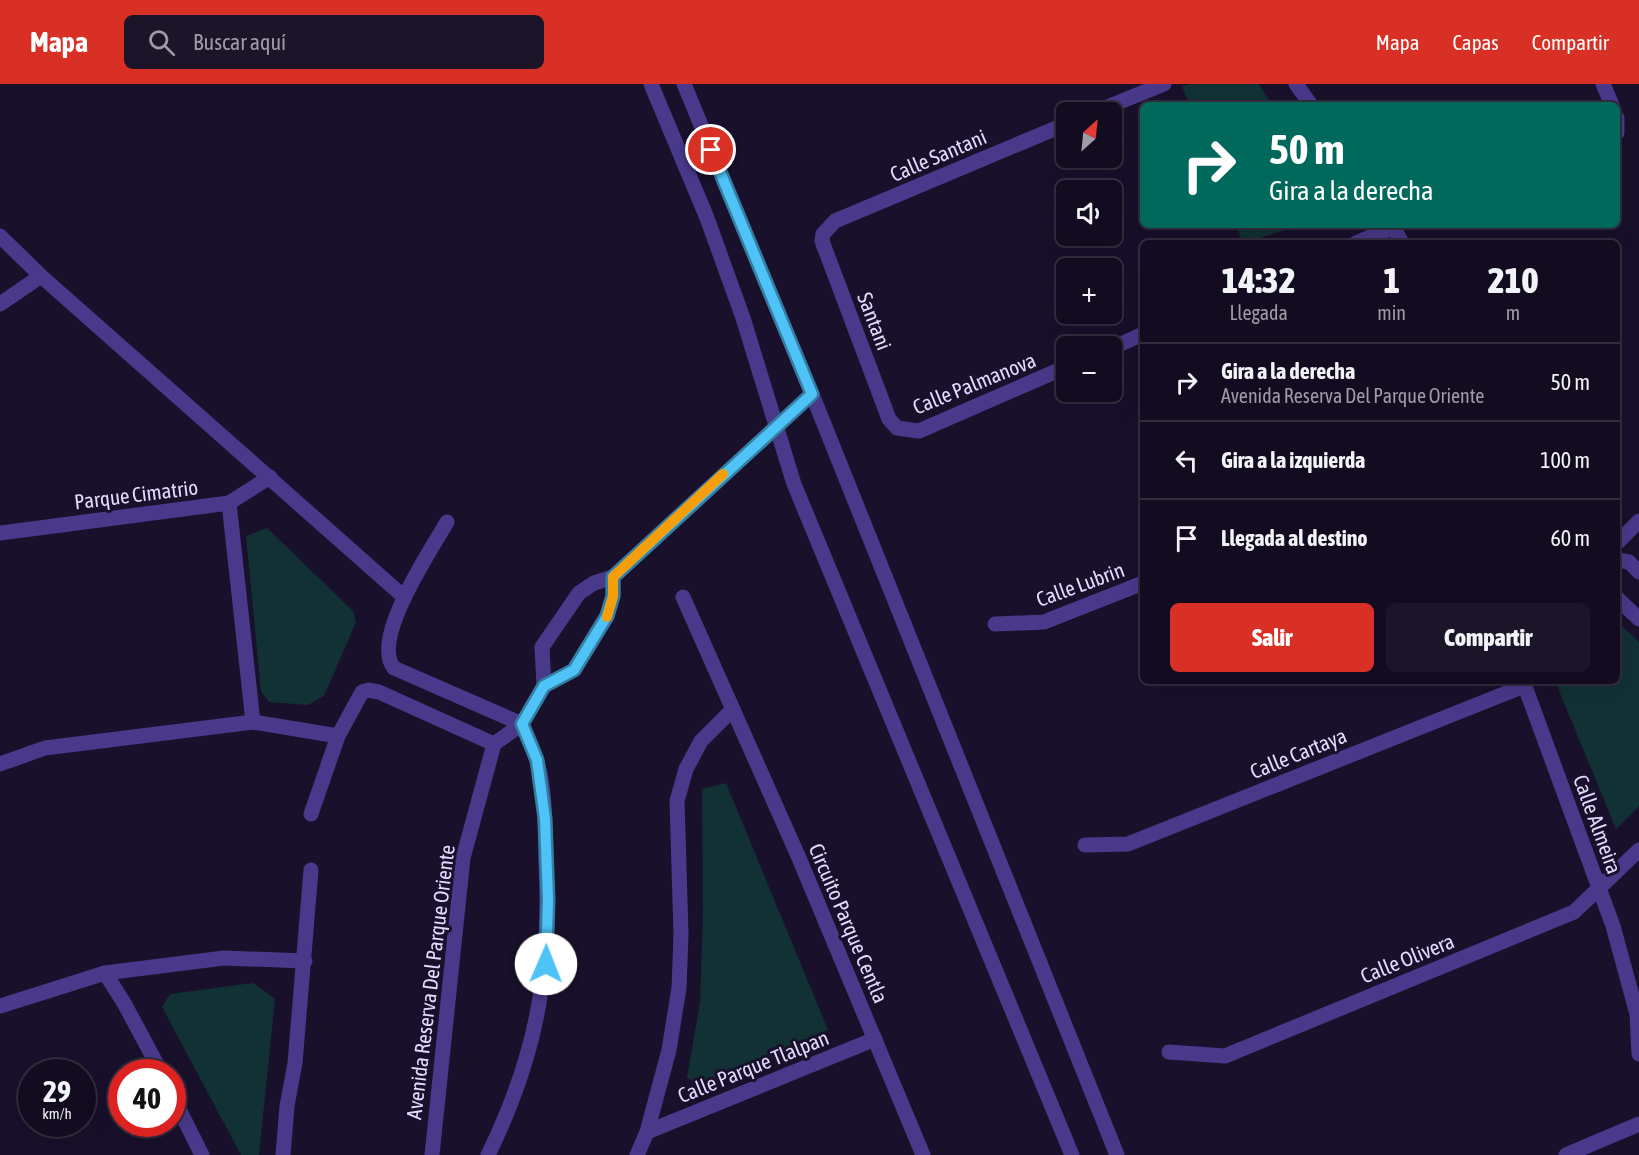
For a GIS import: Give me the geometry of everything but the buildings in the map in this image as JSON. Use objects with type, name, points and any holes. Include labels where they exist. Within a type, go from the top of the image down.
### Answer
[{"type":"street","points":[[651,84],[707,218],[743,318],[774,427],[794,484],[1072,1155]]},
{"type":"street","points":[[684,84],[812,394],[1117,1155]]},
{"type":"street","points":[[1120,102],[1164,84]]},
{"type":"street","points":[[1296,84],[1309,102]]},
{"type":"street","points":[[1603,84],[1611,102]]},
{"type":"street","name":"Calle Santani","points":[[827,228],[835,221],[1056,128]]},
{"type":"street","name":"Santani","points":[[827,228],[822,240],[889,419],[897,428]]},
{"type":"street","points":[[1363,240],[1390,228]]},
{"type":"street","points":[[0,236],[41,276],[404,597]]},
{"type":"street","points":[[0,304],[41,276]]},
{"type":"street","points":[[1122,343],[1140,335]]},
{"type":"street","name":"Calle Palmanova","points":[[897,428],[908,431],[919,430],[1056,371]]},
{"type":"street","points":[[544,686],[542,647],[579,593],[594,583],[613,577],[812,394]]},
{"type":"street","name":"Parque Cimatrio","points":[[0,533],[229,503],[270,477]]},
{"type":"street","points":[[229,503],[253,722]]},
{"type":"street","points":[[1620,540],[1639,521]]},
{"type":"street","points":[[447,522],[404,597],[387,653],[394,668],[522,724],[537,760],[545,819],[548,900],[546,964],[537,1020],[524,1073],[488,1155]]},
{"type":"street","points":[[1620,560],[1629,562],[1639,572]]},
{"type":"street","points":[[311,814],[338,736],[356,699],[368,690],[379,692],[494,744],[522,724],[544,686],[574,670],[607,616],[613,596],[613,577]]},
{"type":"street","name":"Calle Lubrin","points":[[995,624],[1044,622],[1140,584]]},
{"type":"street","name":"Circuito Parque Centla","points":[[683,597],[923,1155]]},
{"type":"street","points":[[1620,601],[1639,619]]},
{"type":"street","name":"Calle Cartaya","points":[[1085,845],[1128,844],[1522,684]]},
{"type":"street","name":"Calle Almeira","points":[[1524,684],[1613,926],[1637,1014],[1639,1054]]},
{"type":"street","points":[[637,1155],[647,1132],[669,1050],[678,988],[681,934],[677,801],[686,769],[701,741],[733,709]]},
{"type":"street","points":[[0,764],[45,748],[253,722],[338,736]]},
{"type":"street","name":"Avenida Reserva Del Parque Oriente","points":[[432,1155],[463,858],[494,744]]},
{"type":"street","name":"Calle Olivera","points":[[1169,1052],[1225,1056],[1574,912],[1639,850]]},
{"type":"street","points":[[283,1155],[305,962],[311,870]]},
{"type":"street","points":[[0,1006],[105,973],[224,958],[305,962]]},
{"type":"street","points":[[105,973],[154,1059]]},
{"type":"street","name":"Calle Parque Tlalpan","points":[[647,1132],[874,1039]]},
{"type":"street","points":[[186,1123],[202,1155]]},
{"type":"street","points":[[1566,1155],[1639,1124]]},
{"type":"green space","points":[[1259,84],[1270,102],[1188,102],[1182,86]]},
{"type":"green space","points":[[1237,228],[1292,228],[1253,240],[1242,240]]},
{"type":"green space","points":[[267,528],[353,611],[356,622],[324,696],[308,705],[269,702],[261,691],[246,536]]},
{"type":"green space","points":[[1620,624],[1639,642],[1639,806],[1616,829],[1556,684],[1620,684]]},
{"type":"green space","points":[[726,783],[828,1030],[703,1090],[687,1077],[700,1003],[703,914],[702,789]]},
{"type":"green space","points":[[253,983],[275,999],[259,1155],[241,1155],[162,1007],[170,994]]},
{"type":"slow traffic","points":[[607,617],[613,596],[613,577],[723,474]]},
{"type":"route","points":[[546,964],[548,900],[545,819],[537,760],[522,724],[544,686],[560,680],[574,670],[607,616],[613,596],[613,577],[812,394],[711,150]]}]
